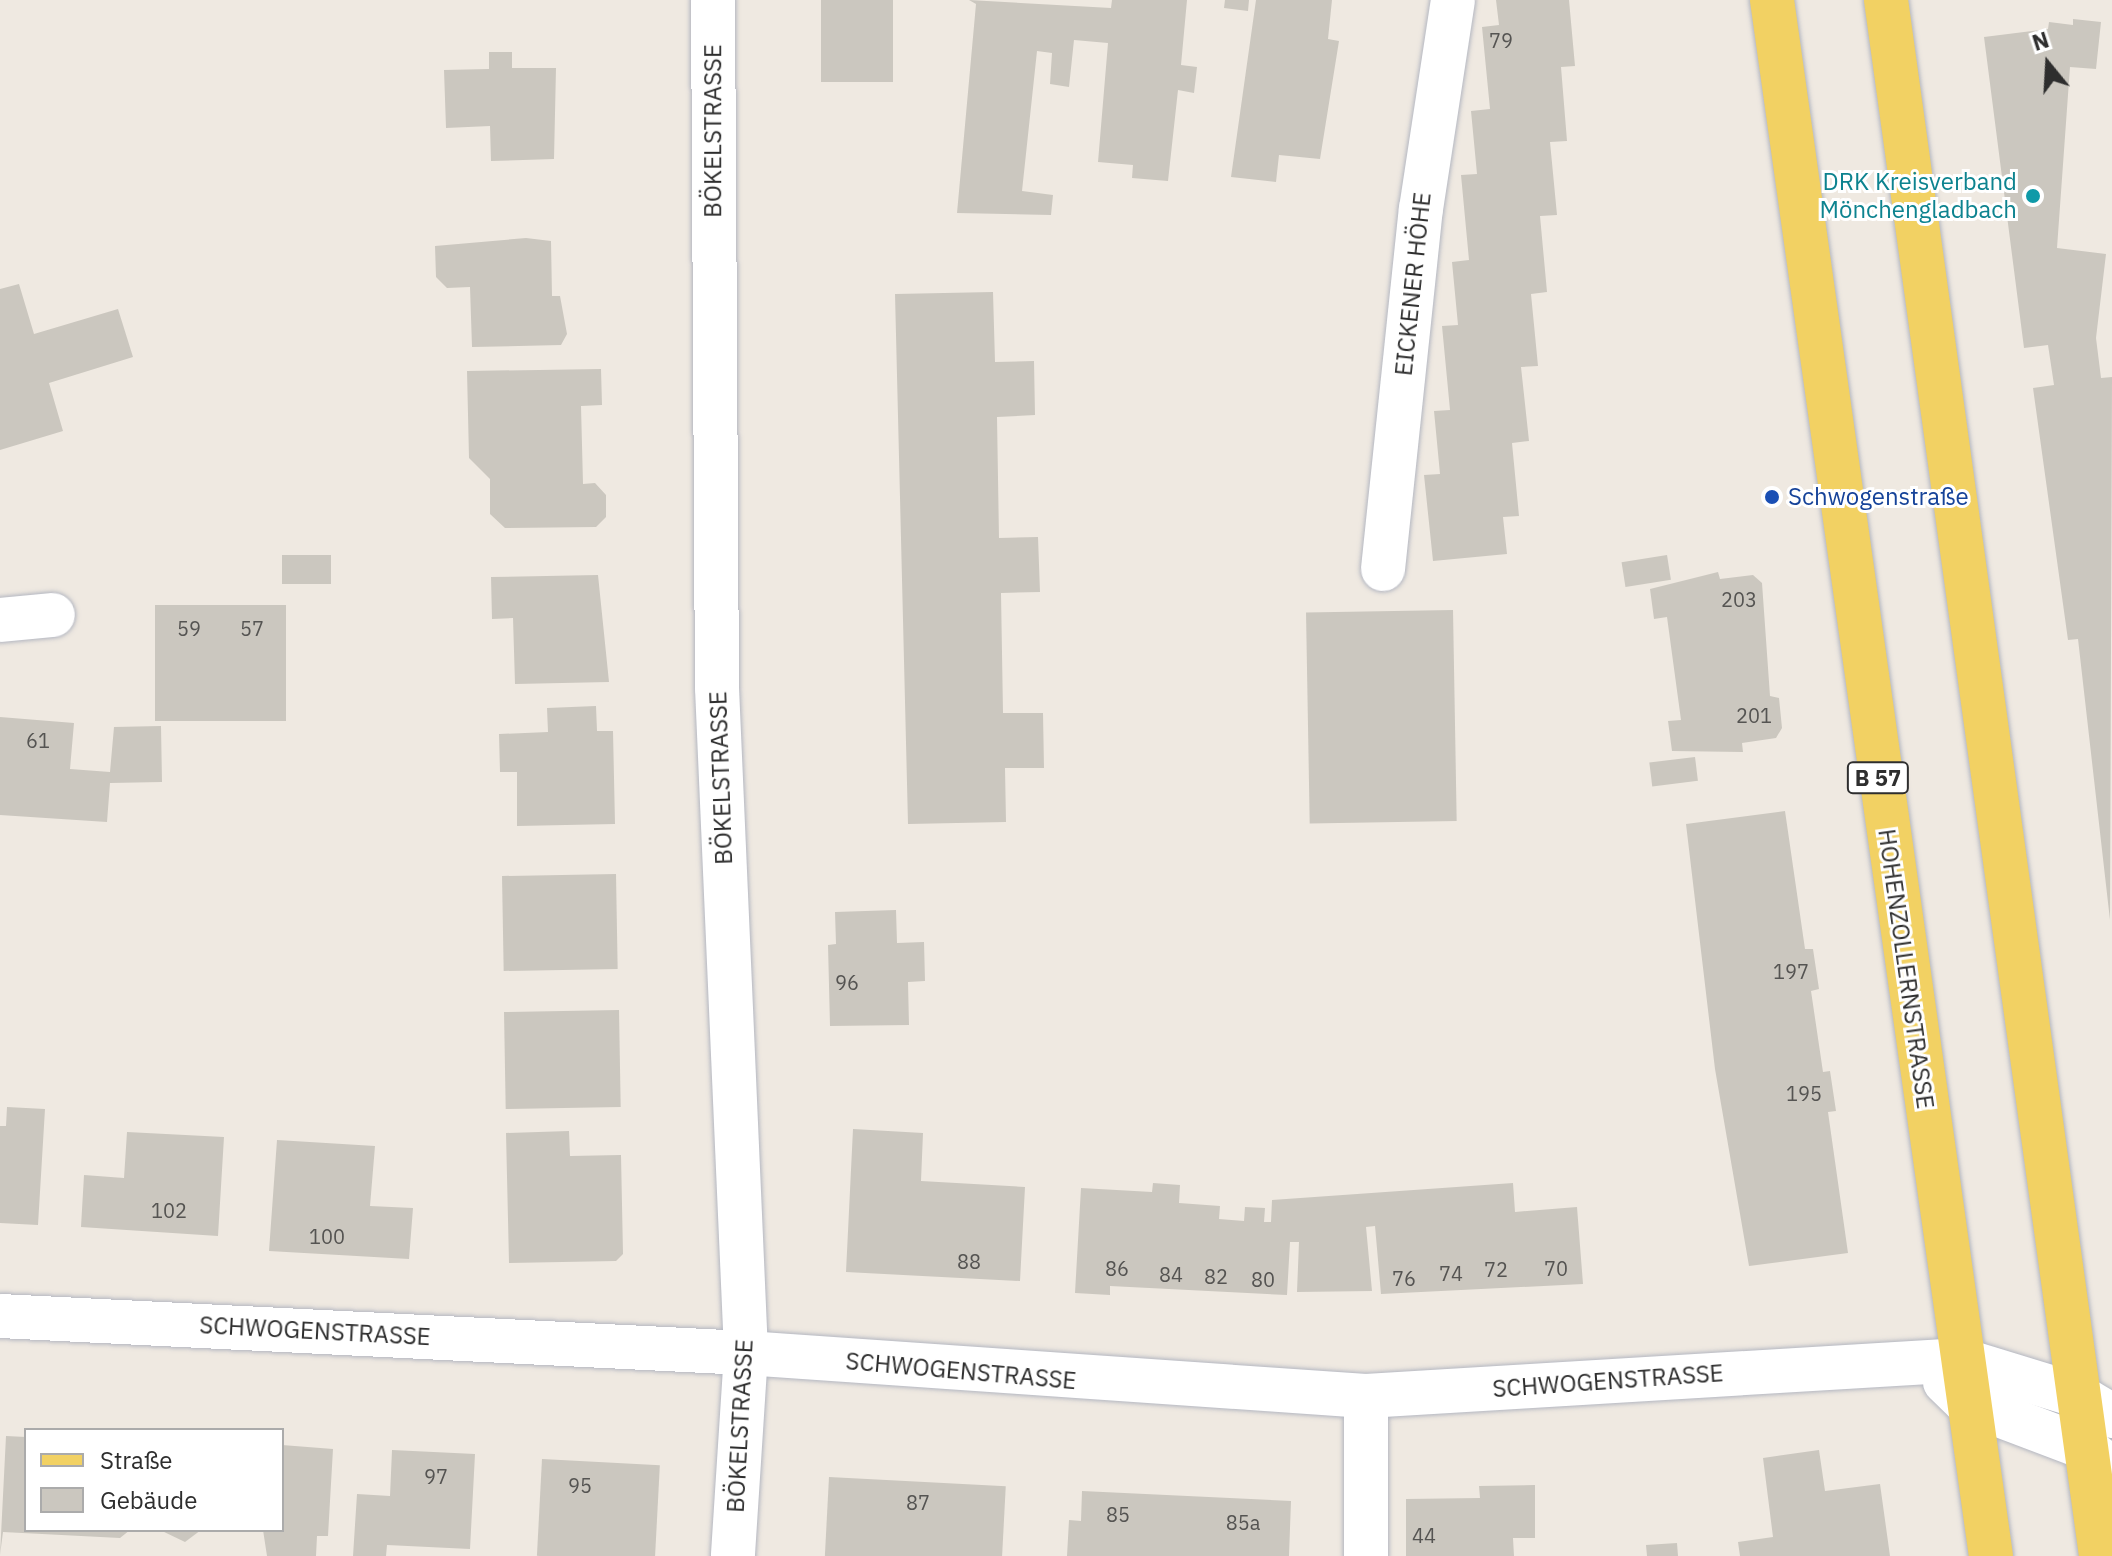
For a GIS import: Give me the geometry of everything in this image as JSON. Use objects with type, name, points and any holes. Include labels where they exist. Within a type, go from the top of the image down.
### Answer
[{"type":"main road","name":"HOHENZOLLERNSTRASSE","points":[[1772,0],[1942,1360],[1967,1403],[1991,1556]]},
{"type":"main road","points":[[1886,0],[2097,1432],[2101,1556]]},
{"type":"street","name":"BÖKELSTRASSE","points":[[713,0],[717,688],[746,1353],[733,1556]]},
{"type":"street","name":"EICKENER HÖHE","points":[[1383,569],[1421,209],[1453,0]]},
{"type":"street","points":[[0,620],[53,615]]},
{"type":"street","name":"SCHWOGENSTRASSE","points":[[0,1316],[746,1353],[1037,1379],[1366,1396],[1942,1360],[2097,1432]]},
{"type":"street","points":[[1366,1396],[1366,1556]]},
{"type":"street","points":[[1967,1403],[2097,1432]]},
{"type":"building","points":[[821,0],[893,0],[893,82],[821,82]]},
{"type":"building","points":[[969,0],[1111,8],[1112,0],[1187,0],[1181,65],[1197,67],[1194,93],[1178,90],[1168,181],[1132,178],[1133,165],[1098,162],[1108,43],[1074,40],[1069,87],[1050,84],[1052,53],[1037,51],[1022,191],[1053,195],[1051,215],[957,213],[976,4]]},
{"type":"building","points":[[1225,0],[1249,0],[1248,11],[1224,8]]},
{"type":"building","points":[[1256,0],[1332,0],[1328,39],[1339,41],[1320,159],[1279,155],[1276,182],[1231,177]]},
{"type":"building","points":[[1496,0],[1569,0],[1575,66],[1561,67],[1567,141],[1550,142],[1557,215],[1540,216],[1547,292],[1531,294],[1538,366],[1521,367],[1529,441],[1512,443],[1519,516],[1503,517],[1507,554],[1433,561],[1424,475],[1440,474],[1434,411],[1450,410],[1442,326],[1458,325],[1452,262],[1469,260],[1461,175],[1477,174],[1471,111],[1490,109],[1482,27],[1499,25]]},
{"type":"building","points":[[2073,19],[2101,22],[2096,69],[2070,67],[2057,248],[2106,254],[2096,338],[2101,378],[2112,377],[2110,920],[2078,639],[2068,640],[2033,388],[2054,385],[2048,345],[2024,348],[1984,37],[2048,29],[2049,22],[2073,25]]},
{"type":"building","points":[[489,52],[512,52],[512,68],[556,68],[554,159],[491,161],[490,126],[446,128],[444,70],[489,69]]},
{"type":"building","points":[[526,238],[551,241],[552,296],[560,296],[567,334],[561,345],[472,347],[470,287],[447,288],[436,277],[435,246]]},
{"type":"building","points":[[19,284],[34,334],[118,309],[133,357],[49,383],[63,431],[0,450],[0,289]]},
{"type":"building","points":[[993,292],[995,362],[1034,361],[1035,415],[997,417],[999,538],[1038,537],[1040,592],[1001,593],[1003,713],[1043,713],[1044,768],[1005,768],[1006,822],[908,824],[895,294]]},
{"type":"building","points":[[601,369],[602,405],[581,406],[583,484],[595,483],[606,495],[606,517],[596,527],[505,528],[490,514],[490,479],[469,458],[467,371]]},
{"type":"building","points":[[282,555],[331,555],[331,584],[282,584]]},
{"type":"building","points":[[1667,555],[1671,580],[1625,587],[1622,562]]},
{"type":"building","points":[[1718,572],[1720,579],[1753,575],[1762,583],[1770,696],[1779,698],[1782,728],[1776,738],[1742,743],[1743,752],[1672,751],[1668,721],[1681,720],[1667,617],[1654,619],[1650,589]]},
{"type":"building","points":[[598,575],[609,682],[515,684],[513,618],[492,619],[491,577]]},
{"type":"building","points":[[155,605],[286,605],[286,721],[155,721]]},
{"type":"building","points":[[1453,610],[1457,821],[1310,824],[1306,613]]},
{"type":"building","points":[[596,706],[597,731],[613,731],[615,824],[517,826],[517,772],[500,772],[499,734],[548,732],[547,708]]},
{"type":"building","points":[[0,717],[74,723],[70,769],[110,772],[114,727],[161,726],[162,782],[110,783],[107,822],[0,815]]},
{"type":"building","points":[[1695,757],[1698,781],[1652,786],[1649,763]]},
{"type":"building","points":[[1785,811],[1805,949],[1813,949],[1819,989],[1811,991],[1823,1072],[1830,1071],[1836,1111],[1828,1112],[1848,1253],[1749,1266],[1715,1069],[1686,824]]},
{"type":"building","points":[[616,874],[618,969],[504,971],[502,876]]},
{"type":"building","points":[[896,910],[897,943],[924,942],[925,981],[908,982],[909,1025],[830,1026],[828,945],[836,944],[835,912]]},
{"type":"building","points":[[619,1010],[621,1107],[506,1109],[504,1012]]},
{"type":"building","points":[[7,1107],[45,1109],[38,1225],[0,1223],[0,1126],[6,1126]]},
{"type":"building","points":[[853,1129],[923,1133],[921,1181],[1025,1187],[1020,1281],[846,1272]]},
{"type":"building","points":[[569,1131],[570,1156],[621,1155],[623,1254],[616,1261],[509,1263],[506,1133]]},
{"type":"building","points":[[127,1132],[224,1137],[218,1236],[81,1227],[84,1175],[124,1178]]},
{"type":"building","points":[[277,1140],[375,1146],[370,1206],[413,1208],[409,1259],[269,1251]]},
{"type":"building","points":[[1153,1183],[1180,1185],[1179,1203],[1220,1206],[1219,1219],[1244,1221],[1245,1207],[1265,1208],[1264,1222],[1271,1222],[1272,1200],[1513,1183],[1515,1212],[1577,1207],[1583,1284],[1381,1294],[1375,1226],[1366,1227],[1372,1291],[1297,1292],[1299,1242],[1290,1242],[1287,1295],[1110,1286],[1110,1295],[1075,1293],[1081,1188],[1152,1192]]},
{"type":"building","points":[[6,1436],[24,1437],[24,1532],[128,1532],[120,1538],[3,1532],[0,1555]]},
{"type":"building","points":[[284,1445],[333,1449],[328,1536],[317,1536],[316,1556],[267,1556],[263,1532],[284,1532]]},
{"type":"building","points":[[392,1450],[475,1454],[470,1549],[387,1545],[386,1556],[353,1556],[357,1494],[390,1496]]},
{"type":"building","points":[[1819,1450],[1825,1491],[1880,1484],[1890,1556],[1740,1556],[1738,1542],[1773,1537],[1763,1458]]},
{"type":"building","points":[[542,1459],[660,1465],[655,1556],[537,1556]]},
{"type":"building","points":[[829,1477],[1006,1486],[1002,1556],[825,1556]]},
{"type":"building","points":[[1535,1485],[1535,1538],[1513,1538],[1514,1556],[1406,1556],[1406,1499],[1480,1498],[1479,1486]]},
{"type":"building","points":[[1082,1491],[1291,1501],[1289,1556],[1067,1556],[1069,1520],[1081,1521]]},
{"type":"building","points":[[164,1532],[198,1532],[185,1542]]},
{"type":"building","points":[[1677,1543],[1678,1556],[1647,1556],[1646,1545]]},
{"type":"place","name":"DRK Kreisverband Mönchengladbach","points":[[2033,196]]},
{"type":"place","name":"Schwogenstraße","points":[[1772,497]]}]
